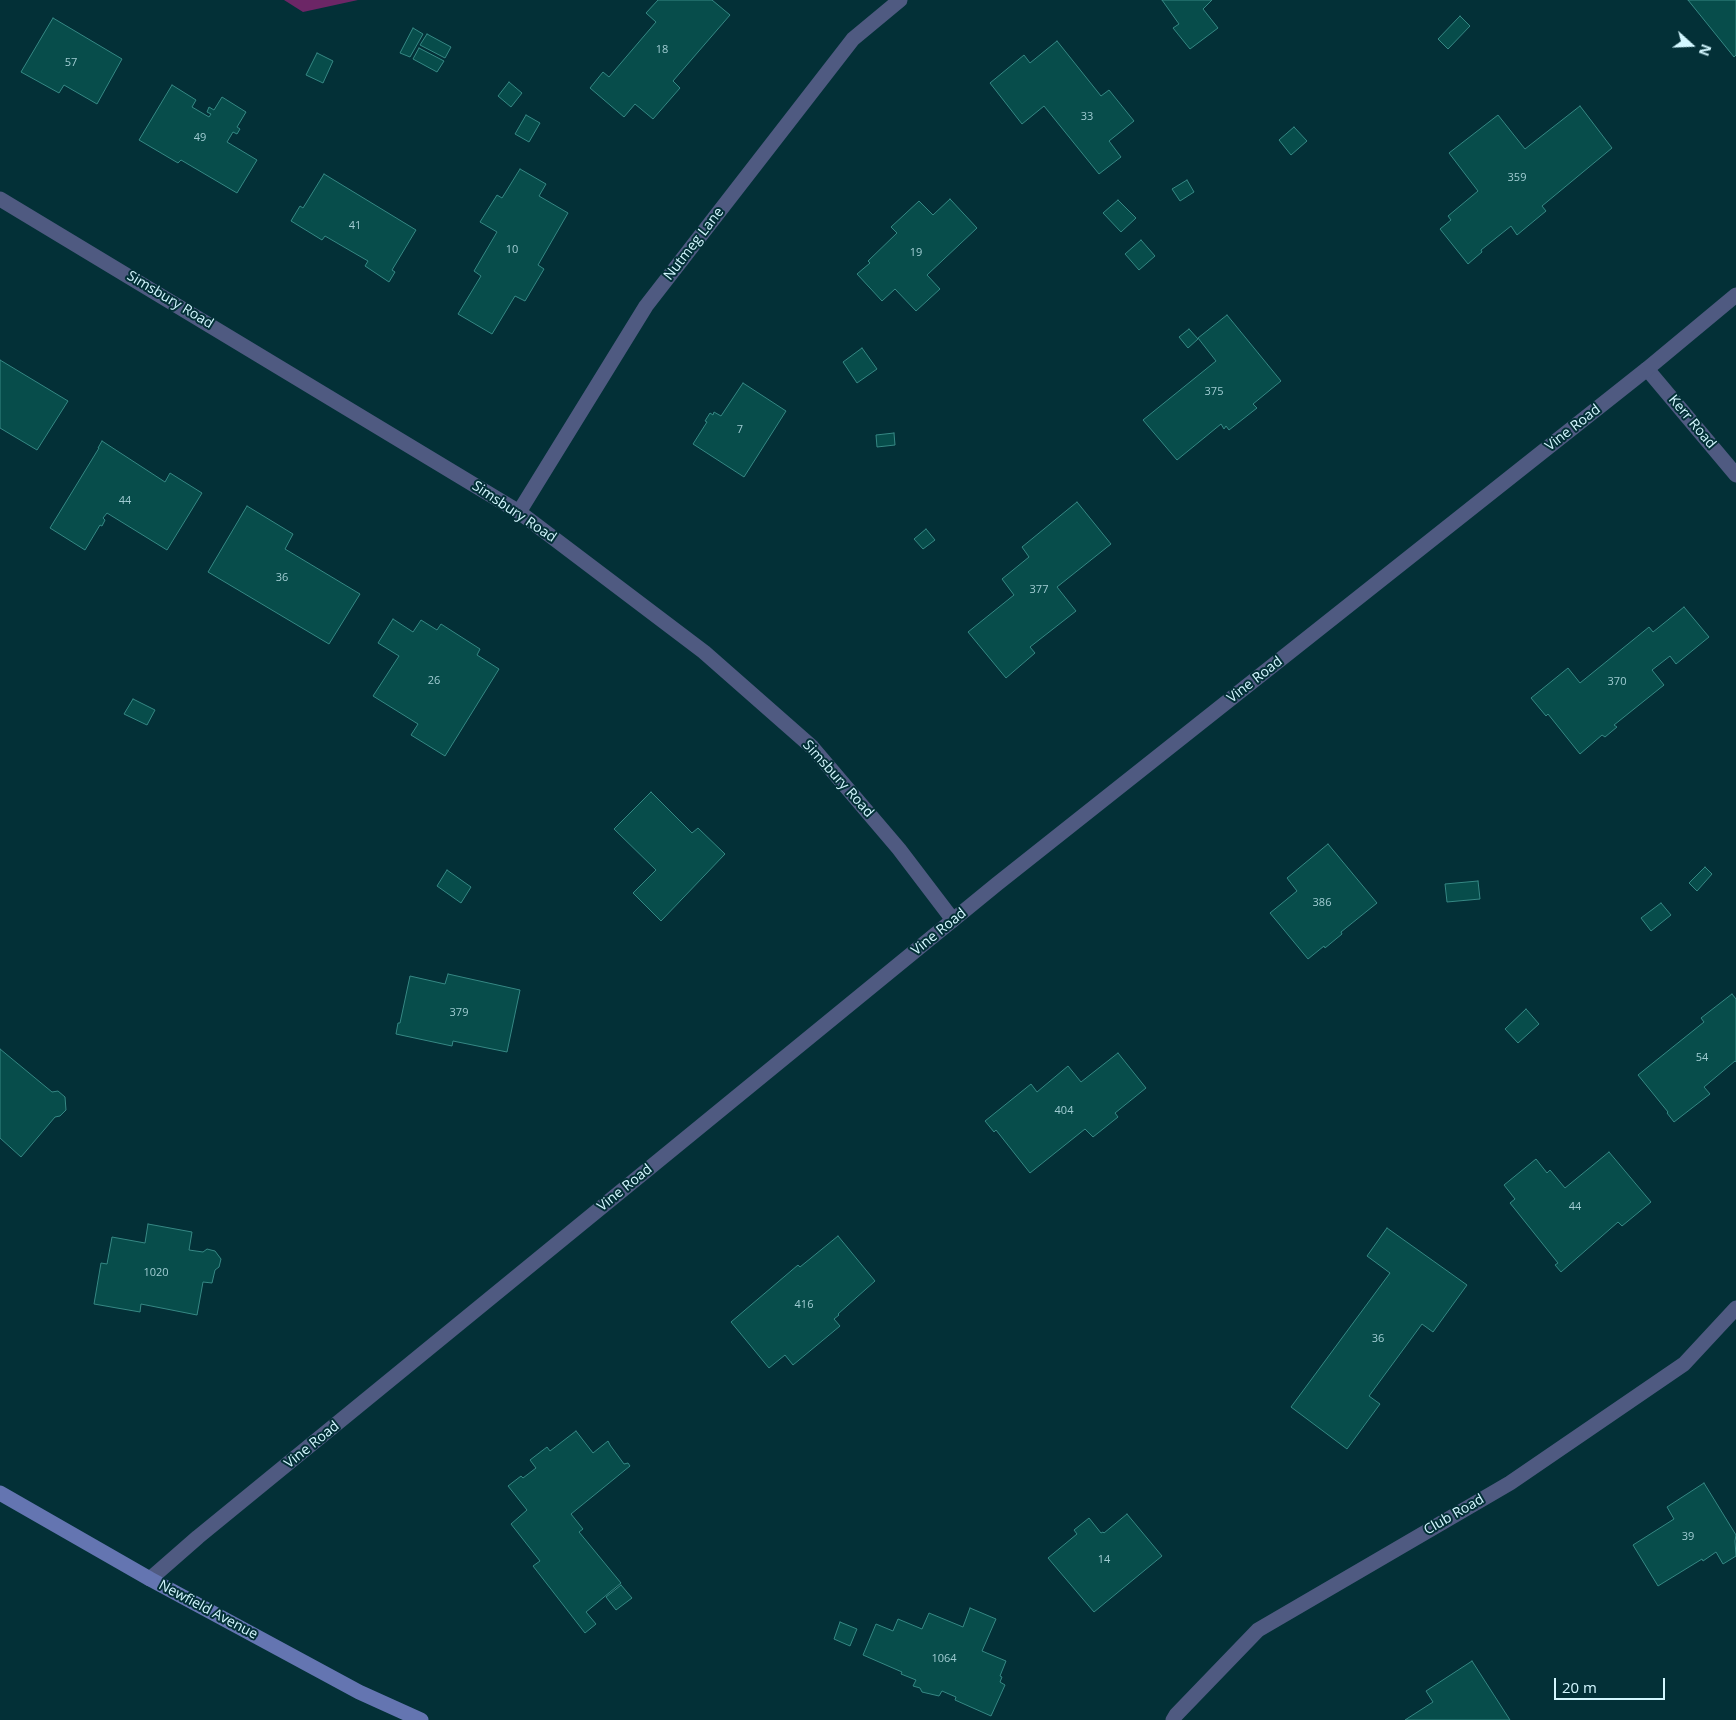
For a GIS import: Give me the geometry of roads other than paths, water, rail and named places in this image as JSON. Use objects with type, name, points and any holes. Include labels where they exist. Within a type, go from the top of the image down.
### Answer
[{"type":"main road","name":"Newfield Avenue","points":[[0,1493],[150,1579],[359,1692],[421,1720]]},
{"type":"street","name":"Nutmeg Lane","points":[[518,512],[646,306],[854,39],[900,0]]},
{"type":"street","name":"Simsbury Road","points":[[0,198],[518,512],[704,652],[812,747],[899,849],[953,920]]},
{"type":"street","name":"Vine Road","points":[[150,1579],[221,1518],[953,920],[1647,369],[1736,296]]},
{"type":"street","name":"Kerr Road","points":[[1647,369],[1736,475]]},
{"type":"street","name":"Club Road","points":[[1173,1720],[1258,1630],[1510,1483],[1684,1364],[1736,1308]]}]
